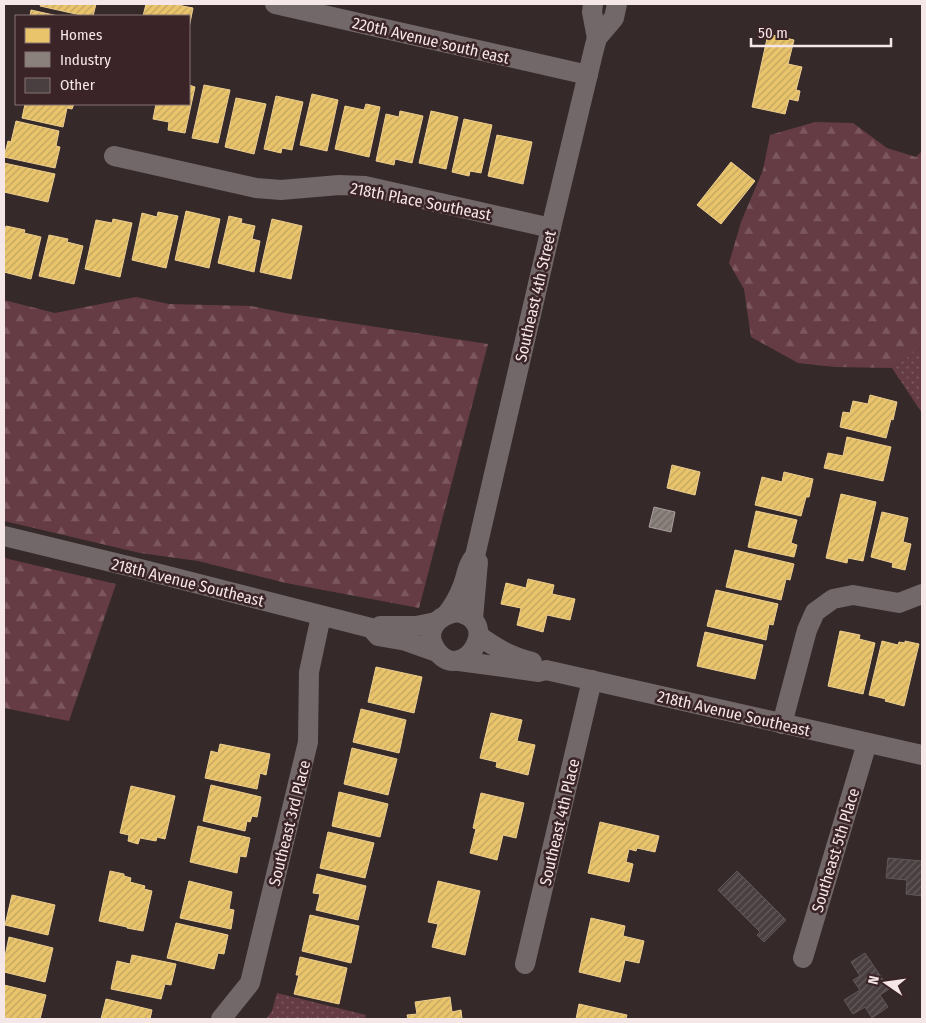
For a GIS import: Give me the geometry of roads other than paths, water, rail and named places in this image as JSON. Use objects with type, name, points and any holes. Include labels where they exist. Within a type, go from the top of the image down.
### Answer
[{"type":"street","name":"220th Avenue south east","points":[[275,4],[588,75]]},
{"type":"street","name":"Southeast 4th Street","points":[[442,618],[456,603],[469,563],[475,556],[597,38],[592,12],[593,4]]},
{"type":"street","name":"Southeast 4th Street","points":[[597,38],[614,18],[617,4]]},
{"type":"street","name":"218th Place Southeast","points":[[114,156],[256,188],[281,190],[338,185],[365,186],[551,228]]},
{"type":"street","name":"218th Avenue Southeast","points":[[4,536],[130,566],[371,628],[379,626],[416,626],[442,618]]},
{"type":"street","name":"Southeast 4th Street","points":[[475,556],[479,564],[476,627]]},
{"type":"street","points":[[782,724],[806,630],[815,612],[827,602],[846,595],[898,602],[922,594]]},
{"type":"street","points":[[457,612],[465,614],[476,627],[477,645],[472,653],[459,661],[444,657],[437,652],[432,644],[432,634],[442,618],[457,612]]},
{"type":"street","name":"Southeast 3rd Place","points":[[220,1019],[250,983],[308,742],[309,672],[321,616]]},
{"type":"street","name":"218th Avenue Southeast","points":[[476,627],[503,652],[513,657],[539,663],[546,670]]},
{"type":"street","name":"218th Avenue Southeast","points":[[371,628],[378,636],[406,641],[437,652]]},
{"type":"street","name":"218th Avenue Southeast","points":[[459,661],[539,672],[546,670],[922,756]]},
{"type":"street","name":"Southeast 4th Place","points":[[525,964],[592,680]]},
{"type":"street","name":"Southeast 5th Place","points":[[803,958],[867,743]]}]
